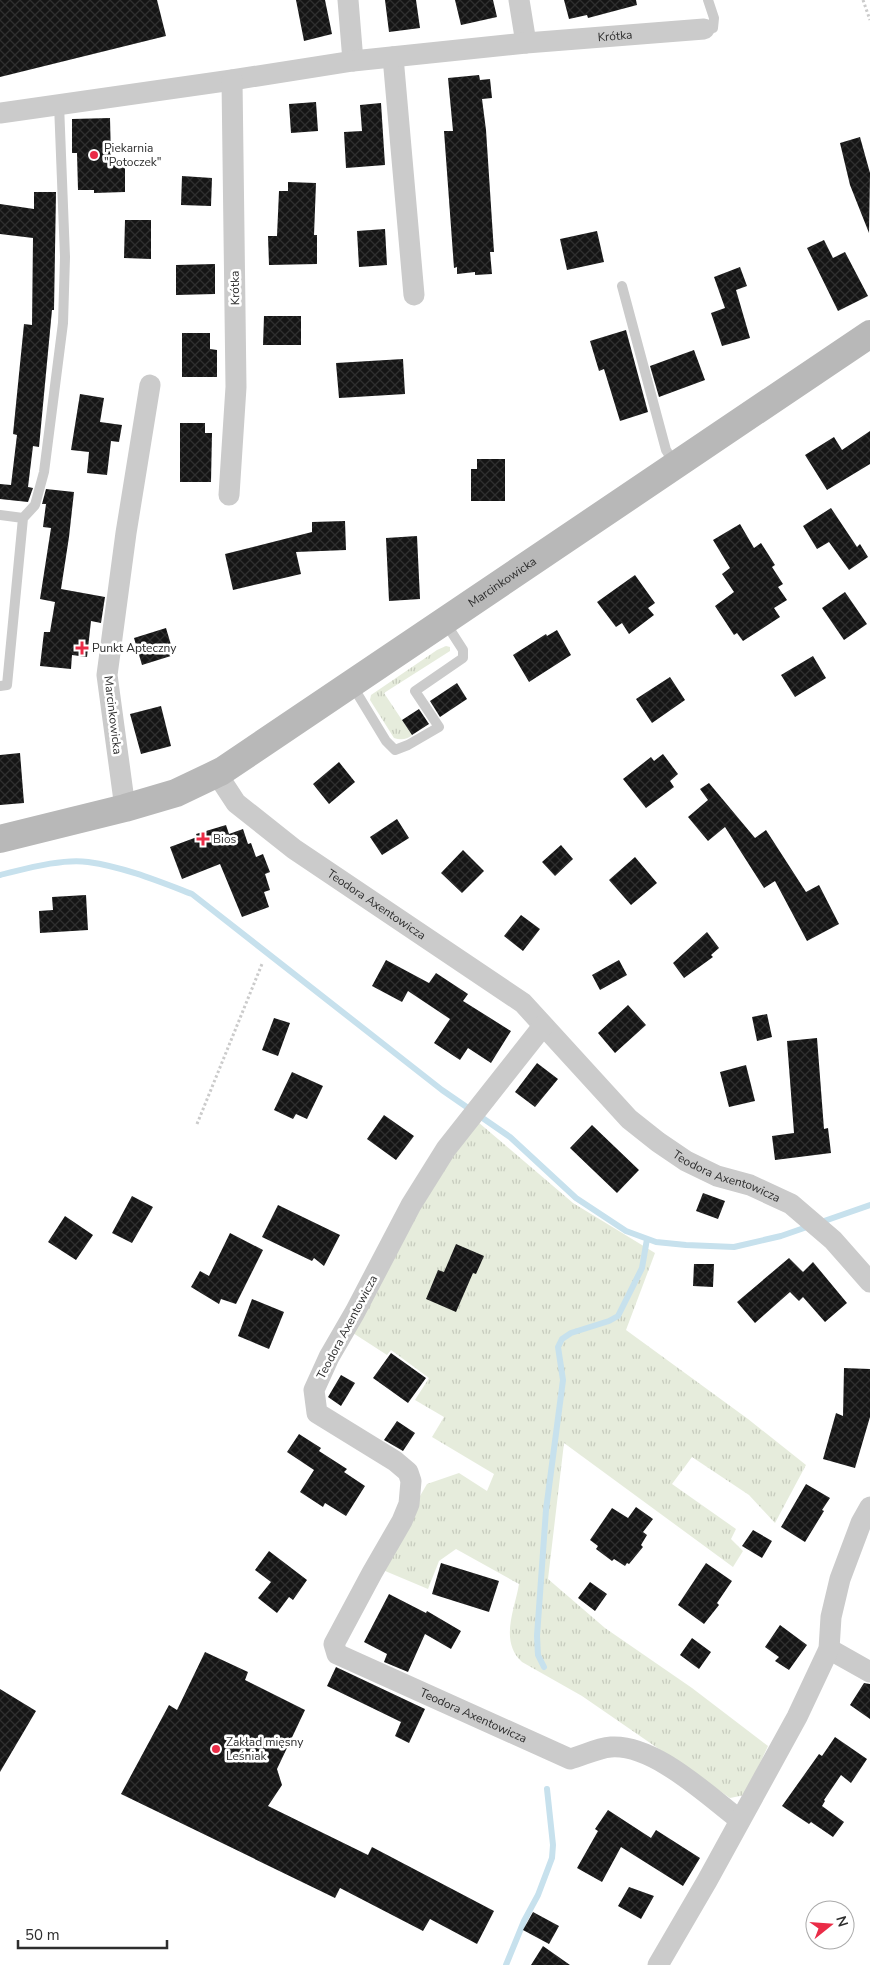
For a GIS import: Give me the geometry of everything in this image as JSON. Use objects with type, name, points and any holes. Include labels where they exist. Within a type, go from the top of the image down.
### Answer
[{"type":"street","points":[[348,0],[353,61]]},
{"type":"street","points":[[518,0],[526,43]]},
{"type":"street","name":"Krótka","points":[[0,113],[353,61],[526,43],[704,29]]},
{"type":"street","points":[[393,57],[414,295]]},
{"type":"street","name":"Krótka","points":[[229,495],[236,387],[232,80]]},
{"type":"street","name":"Marcinkowicka","points":[[0,839],[125,808],[176,793],[217,774],[870,334]]},
{"type":"street","name":"Marcinkowicka","points":[[125,808],[107,675],[126,533],[150,386]]},
{"type":"street","name":"Teodora Axentowicza","points":[[217,774],[236,803],[254,819],[308,859],[523,1003],[629,1119],[658,1142],[686,1161],[717,1176],[750,1186],[791,1204],[828,1235],[870,1282]]},
{"type":"street","name":"Teodora Axentowicza","points":[[543,1026],[446,1148],[411,1205],[314,1390],[313,1396],[317,1413],[395,1462],[408,1472],[411,1481],[409,1504],[402,1521],[334,1644],[337,1654],[570,1760],[610,1747],[634,1749],[664,1762],[740,1820]]},
{"type":"street","points":[[658,1965],[797,1717],[829,1648],[831,1617],[840,1579],[861,1523],[870,1507]]},
{"type":"street","points":[[829,1648],[870,1672]]},
{"type":"lane","points":[[704,29],[713,28],[714,18],[708,0]]},
{"type":"lane","points":[[0,686],[8,685],[23,518],[36,505],[44,472],[64,323],[64,247],[59,104]]},
{"type":"lane","points":[[622,286],[666,450],[676,465]]},
{"type":"lane","points":[[0,515],[23,518]]},
{"type":"lane","points":[[351,684],[386,741],[395,750],[408,745],[439,727],[414,691],[463,658],[463,650],[444,621]]},
{"type":"path","points":[[863,0],[870,20]]},
{"type":"path","points":[[197,1124],[262,964]]},
{"type":"green space","points":[[446,646],[450,647],[450,651],[384,693],[412,735],[403,739],[394,738],[370,700],[371,695],[437,650]]},
{"type":"green space","points":[[478,1122],[573,1203],[655,1253],[626,1330],[748,1419],[806,1465],[775,1523],[749,1495],[692,1457],[672,1484],[736,1529],[731,1539],[743,1551],[733,1567],[564,1443],[548,1579],[605,1628],[692,1688],[768,1746],[745,1795],[730,1798],[582,1696],[522,1662],[515,1654],[510,1635],[510,1625],[519,1584],[456,1549],[439,1561],[428,1589],[378,1568],[427,1484],[459,1473],[487,1491],[494,1474],[432,1437],[444,1417],[415,1400],[429,1378],[391,1350],[387,1355],[353,1333],[426,1189]]},
{"type":"building","points":[[0,0],[157,0],[166,36],[0,77]]},
{"type":"building","points":[[296,0],[325,0],[332,34],[304,41]]},
{"type":"building","points":[[385,0],[416,0],[420,28],[389,32]]},
{"type":"building","points":[[455,0],[493,0],[497,17],[461,25]]},
{"type":"building","points":[[564,0],[636,0],[637,5],[588,18],[587,15],[569,19]]},
{"type":"building","points":[[479,75],[480,80],[490,79],[492,98],[482,99],[486,130],[494,252],[490,252],[492,274],[475,275],[475,272],[457,274],[457,267],[454,268],[444,131],[453,131],[448,78]]},
{"type":"building","points":[[316,102],[318,131],[291,133],[289,104]]},
{"type":"building","points":[[381,103],[385,165],[346,168],[344,132],[362,131],[360,105]]},
{"type":"building","name":"Piekarnia \"Potoczek\"","points":[[110,118],[111,158],[125,158],[125,192],[94,193],[94,190],[78,190],[77,153],[72,153],[72,119]]},
{"type":"building","points":[[860,137],[870,173],[869,233],[850,185],[840,143]]},
{"type":"building","points":[[182,176],[212,178],[211,206],[181,205]]},
{"type":"building","points":[[288,182],[316,183],[314,235],[317,235],[317,264],[269,265],[268,236],[277,236],[279,191],[288,191]]},
{"type":"building","points":[[34,192],[56,192],[54,310],[52,310],[39,447],[33,446],[28,487],[33,488],[28,502],[0,499],[0,484],[11,485],[17,435],[13,434],[24,324],[32,325],[33,238],[0,234],[0,204],[34,209]]},
{"type":"building","points":[[125,220],[151,220],[151,259],[124,258]]},
{"type":"building","points":[[385,229],[387,265],[359,267],[357,231]]},
{"type":"building","points":[[597,231],[604,262],[567,270],[560,239]]},
{"type":"building","points":[[824,240],[833,258],[845,252],[868,296],[838,311],[807,248]]},
{"type":"building","points":[[215,264],[215,294],[176,295],[176,265]]},
{"type":"building","points":[[740,267],[747,286],[736,290],[750,338],[722,346],[711,313],[725,308],[714,277]]},
{"type":"building","points":[[264,316],[301,316],[301,345],[263,345]]},
{"type":"building","points":[[626,330],[648,412],[620,421],[604,369],[599,371],[590,341]]},
{"type":"building","points":[[182,333],[210,333],[210,349],[217,350],[217,377],[182,377]]},
{"type":"building","points":[[694,350],[705,380],[659,397],[650,366]]},
{"type":"building","points":[[403,359],[405,394],[339,398],[336,363]]},
{"type":"building","points":[[80,394],[104,398],[100,422],[122,425],[119,442],[111,441],[107,475],[87,473],[89,452],[71,450]]},
{"type":"building","points":[[180,423],[205,423],[205,433],[212,433],[211,482],[180,482]]},
{"type":"building","points":[[870,431],[870,464],[827,490],[805,455],[834,437],[842,450]]},
{"type":"building","points":[[477,459],[505,459],[505,501],[471,501],[471,469],[477,469]]},
{"type":"building","points":[[46,489],[74,492],[61,589],[105,597],[101,623],[91,621],[87,657],[72,655],[71,669],[40,666],[44,632],[50,632],[55,602],[40,599],[51,528],[43,527],[46,504],[42,504]]},
{"type":"building","points":[[831,508],[857,547],[860,544],[868,557],[849,570],[829,542],[817,549],[803,526]]},
{"type":"building","points":[[345,521],[346,550],[296,552],[301,574],[233,590],[225,554],[312,532],[312,522]]},
{"type":"building","points":[[740,524],[754,548],[761,543],[775,565],[772,567],[783,584],[778,587],[787,600],[774,608],[780,617],[743,641],[737,633],[734,635],[715,606],[734,592],[722,574],[730,568],[713,540]]},
{"type":"building","points":[[417,536],[420,599],[389,601],[386,538]]},
{"type":"building","points":[[635,575],[655,603],[648,608],[654,615],[629,634],[622,623],[616,627],[597,602]]},
{"type":"building","points":[[845,592],[867,624],[844,640],[822,608]]},
{"type":"building","points":[[166,628],[174,655],[142,665],[134,638]]},
{"type":"building","points":[[557,630],[571,655],[529,682],[513,655],[546,634],[547,636]]},
{"type":"building","points":[[813,656],[826,678],[795,697],[781,675]]},
{"type":"building","points":[[670,677],[685,700],[652,723],[636,699]]},
{"type":"building","points":[[457,683],[467,699],[440,717],[430,701]]},
{"type":"building","points":[[161,706],[171,746],[141,754],[130,714]]},
{"type":"building","points":[[419,709],[429,724],[412,735],[402,720]]},
{"type":"building","points":[[20,753],[24,803],[0,805],[0,755]]},
{"type":"building","points":[[663,754],[678,774],[670,781],[674,787],[646,808],[623,779],[651,757],[654,761]]},
{"type":"building","points":[[339,762],[355,782],[329,804],[313,784]]},
{"type":"building","points":[[709,783],[755,838],[766,830],[806,892],[819,885],[839,924],[807,941],[775,881],[764,888],[725,827],[708,841],[688,817],[708,800],[700,789]]},
{"type":"building","points":[[397,819],[409,838],[382,855],[370,837]]},
{"type":"building","points":[[226,825],[229,834],[243,829],[248,844],[251,843],[256,857],[263,854],[270,872],[265,874],[270,890],[264,892],[269,907],[242,917],[220,864],[182,879],[170,847],[197,837],[196,834]]},
{"type":"building","points":[[561,845],[573,859],[555,876],[542,862]]},
{"type":"building","points":[[463,850],[484,871],[462,893],[441,873]]},
{"type":"building","points":[[635,857],[657,883],[631,905],[609,880]]},
{"type":"building","points":[[86,895],[88,930],[40,933],[39,911],[53,910],[52,897]]},
{"type":"building","points":[[521,915],[540,929],[523,951],[504,936]]},
{"type":"building","points":[[707,932],[719,948],[711,955],[713,957],[684,978],[673,963]]},
{"type":"building","points":[[386,960],[429,983],[436,973],[468,994],[463,1001],[511,1031],[491,1063],[468,1048],[460,1060],[434,1043],[450,1019],[408,991],[402,1002],[372,986]]},
{"type":"building","points":[[619,960],[627,975],[600,990],[592,975]]},
{"type":"building","points":[[628,1005],[646,1025],[615,1053],[598,1033]]},
{"type":"building","points":[[767,1014],[772,1037],[757,1041],[752,1017]]},
{"type":"building","points":[[274,1018],[290,1023],[278,1056],[262,1050]]},
{"type":"building","points":[[817,1038],[824,1129],[828,1128],[831,1153],[775,1160],[772,1136],[794,1133],[787,1041]]},
{"type":"building","points":[[537,1063],[558,1079],[535,1107],[515,1092]]},
{"type":"building","points":[[746,1065],[755,1101],[729,1107],[720,1072]]},
{"type":"building","points":[[292,1072],[323,1086],[307,1119],[296,1114],[293,1119],[274,1110]]},
{"type":"building","points":[[384,1115],[414,1136],[396,1160],[367,1139]]},
{"type":"building","points":[[592,1125],[639,1170],[617,1193],[570,1148]]},
{"type":"building","points":[[703,1193],[725,1201],[718,1219],[696,1211]]},
{"type":"building","points":[[132,1196],[153,1207],[132,1243],[112,1233]]},
{"type":"building","points":[[278,1205],[340,1235],[324,1266],[314,1258],[312,1261],[262,1237]]},
{"type":"building","points":[[65,1216],[93,1235],[76,1260],[48,1242]]},
{"type":"building","points":[[230,1233],[263,1250],[236,1304],[221,1299],[219,1304],[191,1287],[200,1271],[209,1276]]},
{"type":"building","points":[[456,1244],[484,1256],[476,1274],[473,1273],[456,1312],[426,1299],[438,1270],[444,1272]]},
{"type":"building","points":[[789,1258],[803,1272],[813,1262],[847,1303],[825,1322],[803,1297],[799,1301],[790,1292],[755,1323],[737,1302]]},
{"type":"building","points":[[694,1264],[714,1264],[713,1287],[693,1286]]},
{"type":"building","points":[[252,1299],[284,1312],[269,1349],[238,1336]]},
{"type":"building","points":[[391,1353],[426,1378],[408,1403],[373,1378]]},
{"type":"building","points":[[844,1368],[870,1369],[870,1417],[855,1468],[823,1459],[836,1413],[843,1416]]},
{"type":"building","points":[[341,1375],[355,1383],[341,1406],[328,1397]]},
{"type":"building","points":[[397,1421],[415,1433],[403,1451],[384,1440]]},
{"type":"building","points":[[299,1434],[321,1448],[319,1451],[347,1469],[344,1472],[365,1486],[346,1516],[325,1503],[323,1507],[300,1492],[314,1470],[287,1452]]},
{"type":"building","points":[[806,1484],[830,1498],[805,1542],[781,1527]]},
{"type":"building","points":[[636,1507],[653,1519],[643,1532],[647,1535],[641,1545],[643,1547],[629,1564],[627,1563],[625,1566],[614,1559],[612,1561],[596,1549],[598,1546],[590,1540],[612,1508],[628,1518]]},
{"type":"building","points":[[753,1530],[772,1541],[762,1558],[742,1546]]},
{"type":"building","points":[[269,1551],[307,1580],[293,1600],[289,1597],[277,1613],[258,1598],[271,1582],[255,1570]]},
{"type":"building","points":[[441,1563],[499,1581],[489,1612],[432,1594]]},
{"type":"building","points":[[706,1563],[732,1581],[717,1603],[719,1605],[704,1624],[678,1605]]},
{"type":"building","points":[[590,1582],[607,1594],[595,1611],[578,1598]]},
{"type":"building","points":[[389,1594],[426,1613],[427,1611],[461,1631],[451,1649],[425,1634],[408,1672],[384,1662],[387,1654],[364,1642]]},
{"type":"building","points":[[780,1625],[807,1645],[789,1670],[775,1661],[779,1657],[765,1647]]},
{"type":"building","points":[[692,1638],[711,1652],[699,1669],[680,1655]]},
{"type":"building","points":[[205,1652],[248,1672],[245,1680],[305,1710],[277,1769],[282,1785],[268,1806],[368,1855],[372,1847],[494,1911],[477,1944],[430,1919],[423,1931],[340,1888],[335,1898],[121,1794],[169,1705],[177,1710]]},
{"type":"building","points":[[336,1667],[425,1709],[409,1743],[395,1736],[401,1722],[327,1686]]},
{"type":"building","points":[[864,1683],[870,1684],[870,1719],[850,1705]]},
{"type":"building","points":[[0,1689],[36,1711],[0,1772]]},
{"type":"building","points":[[835,1737],[867,1759],[851,1783],[841,1775],[824,1800],[822,1806],[844,1822],[833,1837],[782,1806],[819,1754],[822,1756]]},
{"type":"building","points":[[608,1810],[651,1838],[656,1830],[700,1858],[683,1886],[621,1847],[602,1882],[577,1868],[598,1831],[595,1829]]},
{"type":"building","points":[[629,1887],[654,1896],[641,1919],[618,1906]]},
{"type":"building","points":[[533,1912],[559,1926],[549,1944],[523,1930]]},
{"type":"building","points":[[543,1946],[570,1965],[531,1965]]},
{"type":"waterway","points":[[0,875],[32,867],[78,861],[101,864],[128,871],[192,894],[442,1090],[510,1137],[576,1198],[626,1231],[656,1242],[734,1247],[781,1236],[870,1205]]},
{"type":"waterway","points":[[544,1667],[538,1655],[537,1636],[546,1510],[563,1380],[558,1347],[562,1339],[571,1333],[609,1321],[618,1316],[642,1268],[647,1239]]},
{"type":"waterway","points":[[506,1965],[524,1921],[538,1895],[552,1858],[553,1845],[547,1789]]},
{"type":"place","name":"Piekarnia \"Potoczek\"","points":[[94,155]]},
{"type":"place","name":"Punkt Apteczny","points":[[82,648]]},
{"type":"place","name":"Bios","points":[[203,839]]},
{"type":"place","name":"Zakład mięsny Leśniak","points":[[216,1749]]}]
